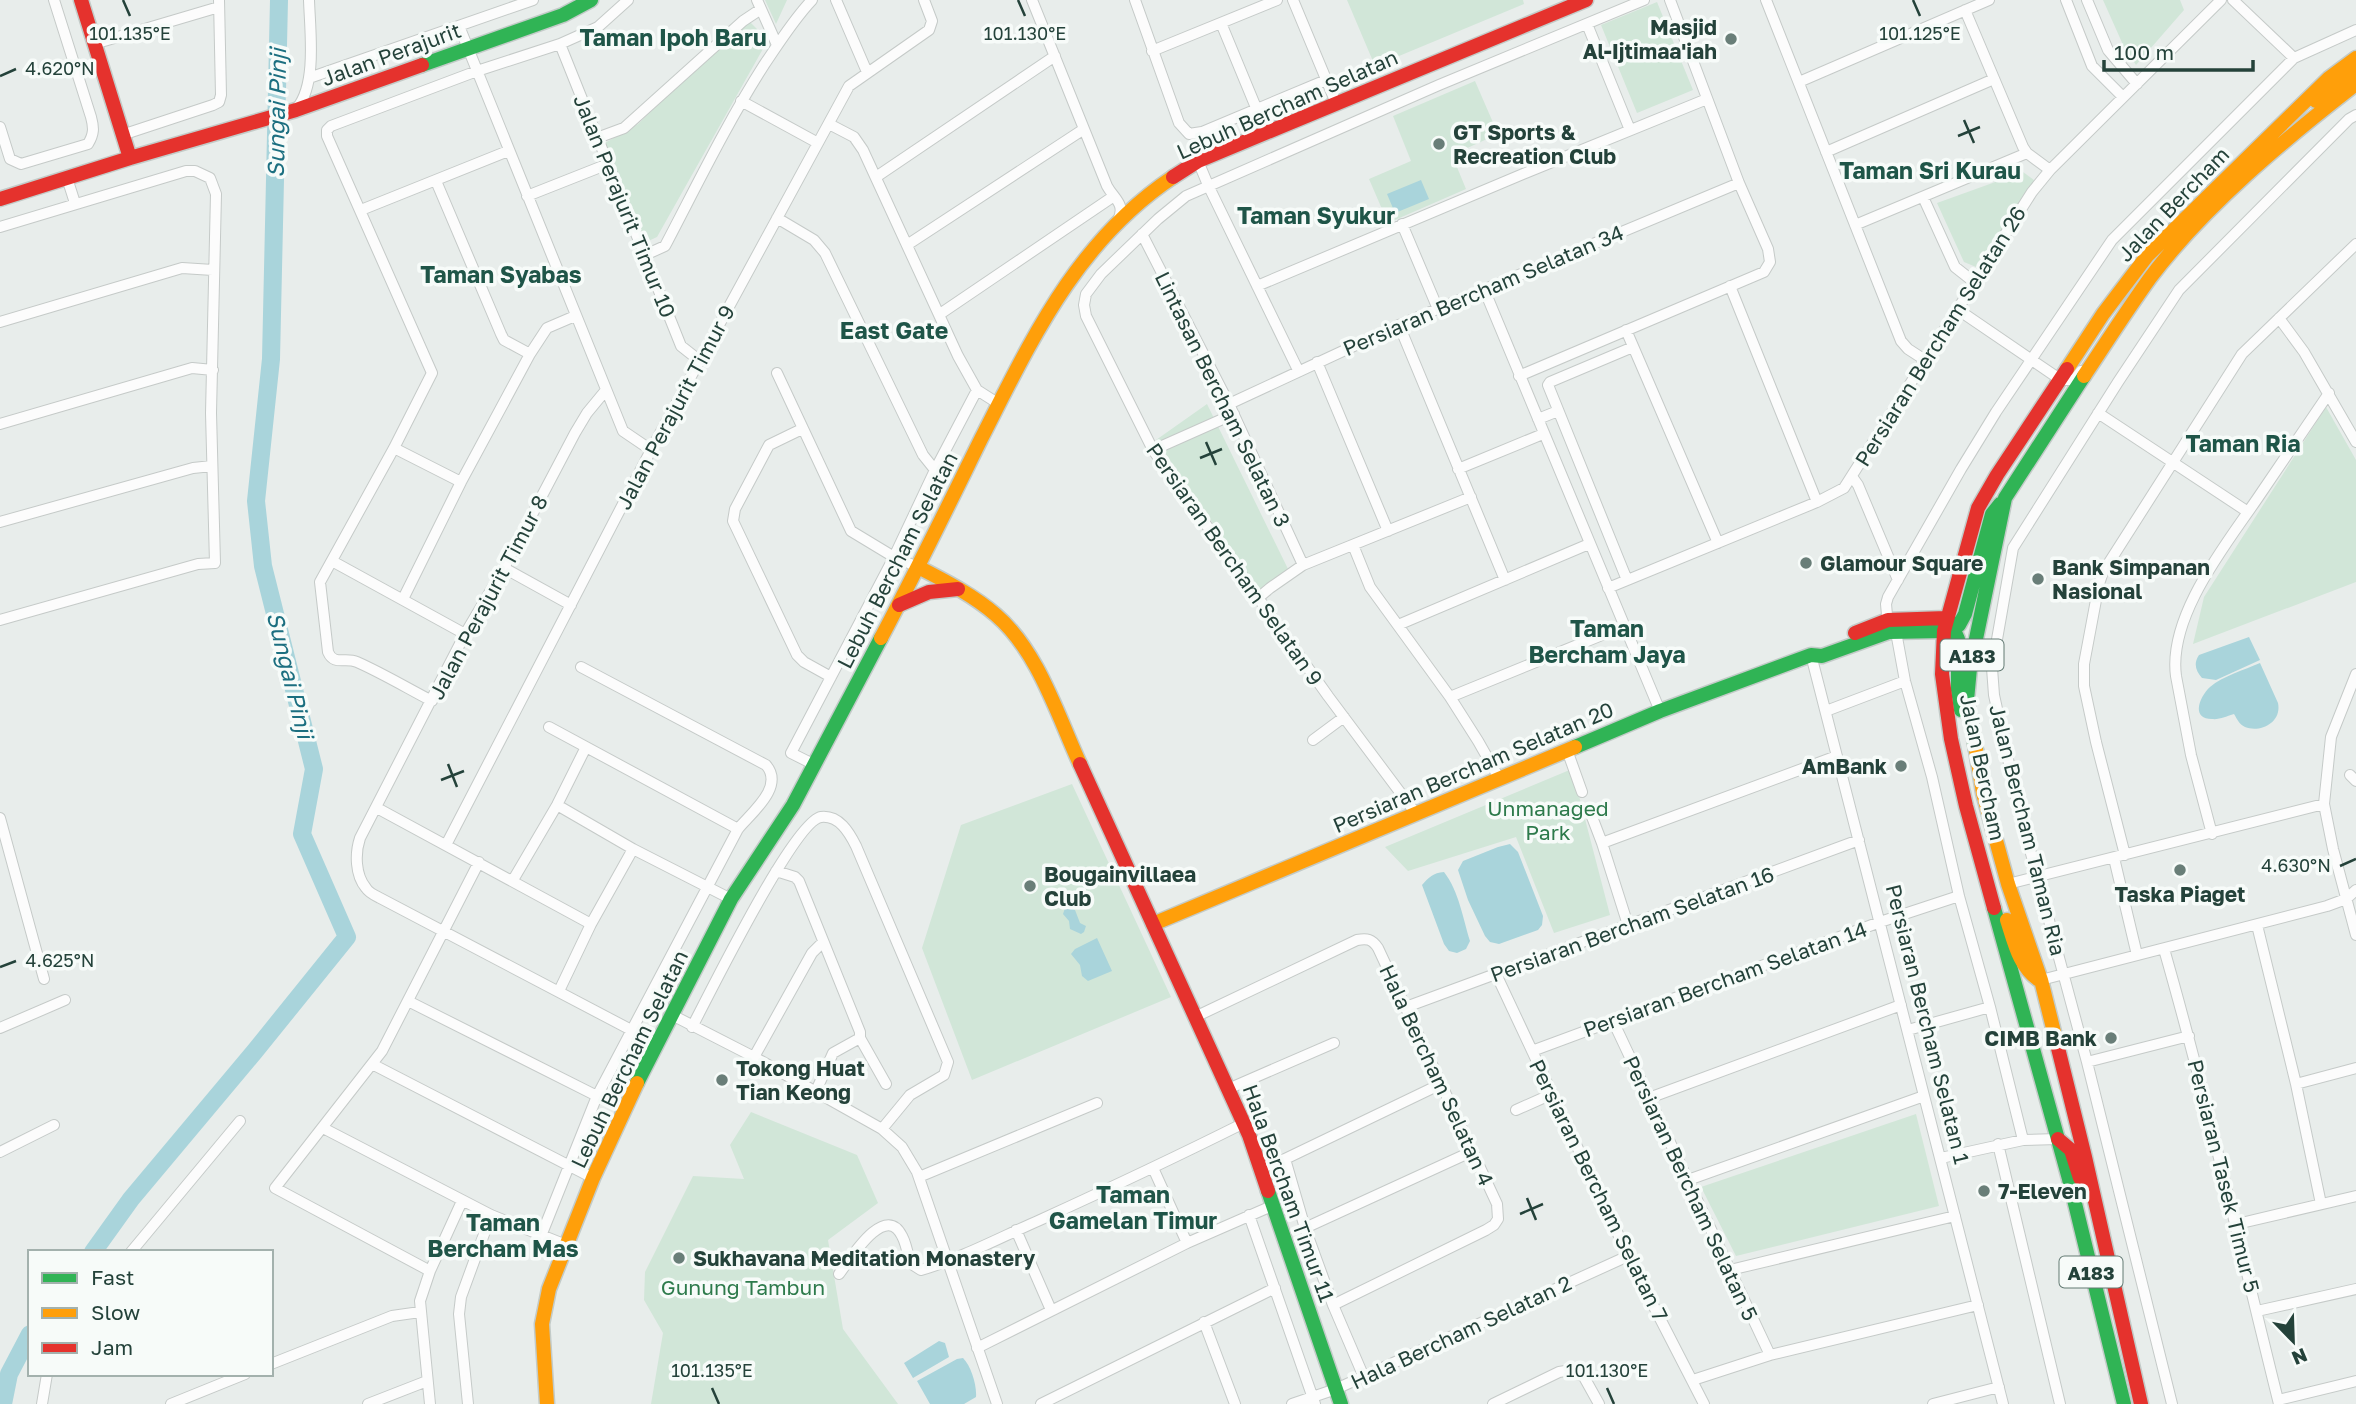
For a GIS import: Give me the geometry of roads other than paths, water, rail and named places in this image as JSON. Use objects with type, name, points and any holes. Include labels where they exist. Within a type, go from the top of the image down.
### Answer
[{"type":"street","points":[[0,127],[9,155],[17,163],[25,164],[88,144],[94,130],[54,0]]},
{"type":"street","points":[[81,0],[130,158]]},
{"type":"street","points":[[296,110],[305,97],[309,78],[309,0]]},
{"type":"street","points":[[309,78],[533,0]]},
{"type":"street","name":"Jalan Perajurit","points":[[0,198],[296,110],[563,15],[591,0]]},
{"type":"street","points":[[432,701],[353,660],[340,662],[332,659],[328,652],[320,582],[394,448],[430,379],[431,370],[327,136],[327,130],[331,126],[477,71],[561,44],[598,27],[628,0]]},
{"type":"street","points":[[645,255],[665,246],[741,101],[777,44],[812,0]]},
{"type":"street","points":[[836,0],[867,72]]},
{"type":"street","name":"Jalan Perajurit Timur 9","points":[[446,845],[651,450],[849,86],[929,30],[932,22],[924,0]]},
{"type":"street","points":[[1032,0],[1107,186],[1122,213],[1118,220]]},
{"type":"street","points":[[1135,0],[1179,123],[1185,132],[1194,135],[1326,80]]},
{"type":"street","points":[[1152,51],[1277,0]]},
{"type":"street","points":[[1293,0],[1336,103]]},
{"type":"street","name":"Persiaran Bercham Selatan 9","points":[[1416,815],[1153,450],[1086,316],[1086,294],[1101,274],[1142,234],[1186,197],[1208,185],[1644,0]]},
{"type":"street","points":[[1519,376],[1764,272],[1770,262],[1768,249],[1739,183],[1670,0]]},
{"type":"street","points":[[1766,0],[1901,341],[1925,360]]},
{"type":"street","points":[[1799,82],[1989,0]]},
{"type":"street","points":[[2066,0],[2092,66],[2123,97]]},
{"type":"street","points":[[2087,0],[2108,50],[2137,83]]},
{"type":"street","name":"Persiaran Bercham Selatan 26","points":[[1608,588],[1817,502],[1844,488],[1853,478],[1855,469],[2032,192],[2050,170],[2221,0]]},
{"type":"street","points":[[2233,0],[2294,58]]},
{"type":"street","name":"Lebuh Bercham Selatan","points":[[547,1404],[542,1324],[550,1289],[593,1178],[656,1043],[732,899],[793,806],[899,605],[999,404],[1051,306],[1077,269],[1118,220],[1140,201],[1198,162],[1581,1]]},
{"type":"street","points":[[94,44],[219,3],[219,102],[214,106],[122,135]]},
{"type":"street","points":[[597,138],[624,128],[759,5],[777,44]]},
{"type":"street","points":[[1965,10],[2027,153],[2050,170]]},
{"type":"street","points":[[1222,23],[1257,110]]},
{"type":"street","points":[[1587,24],[1630,130]]},
{"type":"street","points":[[459,26],[606,390],[626,434],[651,450]]},
{"type":"street","points":[[2023,1140],[1959,896],[1932,777],[1891,628],[1888,597],[1961,469],[2031,359],[2112,240],[2294,58],[2356,30]]},
{"type":"street","name":"Jalan Perajurit Timur 10","points":[[561,44],[682,347],[700,361]]},
{"type":"street","points":[[876,177],[1055,56]]},
{"type":"street","name":"Jalan Bercham","points":[[2124,1404],[2058,1139],[1966,806],[1951,739],[1942,674],[1948,626],[1978,508],[2104,314],[2147,256],[2329,78],[2356,58]]},
{"type":"street","points":[[2277,128],[2356,71]]},
{"type":"street","points":[[1826,152],[1994,79]]},
{"type":"street","name":"Jalan Bercham","points":[[2141,1404],[2085,1157],[2040,981],[2008,884],[1983,793],[1967,700],[1970,668],[2005,498],[2101,350],[2151,277],[2186,236],[2296,131],[2356,84]]},
{"type":"street","points":[[1257,286],[1707,99]]},
{"type":"street","points":[[741,101],[818,143]]},
{"type":"street","name":"Jalan Bercham Taman Ria","points":[[2172,1404],[2087,1062],[2018,805],[1993,688],[1992,668],[2013,548],[2098,413],[2179,290],[2296,171],[2356,115]]},
{"type":"street","points":[[829,124],[854,137],[876,177],[958,356],[977,390],[999,404]]},
{"type":"street","points":[[907,245],[1084,129]]},
{"type":"street","points":[[361,210],[509,151]]},
{"type":"street","points":[[1855,225],[2027,153]]},
{"type":"street","points":[[1198,162],[1298,370]]},
{"type":"street","points":[[527,196],[608,164]]},
{"type":"street","points":[[0,226],[195,171],[210,178],[214,186],[216,207],[212,466],[215,563],[198,564],[0,620]]},
{"type":"street","points":[[67,178],[75,203]]},
{"type":"street","points":[[436,181],[500,334],[505,340],[530,354]]},
{"type":"street","name":"Persiaran Bercham Selatan 34","points":[[1229,404],[1399,325],[1739,183]]},
{"type":"street","points":[[1923,197],[1955,267],[1975,282]]},
{"type":"street","points":[[1116,198],[1126,204],[1140,201]]},
{"type":"street","points":[[940,314],[1116,198]]},
{"type":"street","points":[[777,218],[814,240],[825,253],[923,456],[935,470]]},
{"type":"street","points":[[1402,224],[1438,309]]},
{"type":"street","name":"Lintasan Bercham Selatan 3","points":[[1142,234],[1234,414],[1303,565]]},
{"type":"street","points":[[2125,855],[2084,685],[2084,664],[2103,572],[2242,354],[2355,250]]},
{"type":"street","points":[[0,322],[182,268],[213,270]]},
{"type":"street","points":[[1730,286],[1817,502]]},
{"type":"street","points":[[1483,289],[1660,711]]},
{"type":"street","points":[[1957,309],[2062,380],[2074,380],[2093,354],[2101,350]]},
{"type":"street","points":[[403,599],[461,482],[530,354],[547,328],[575,316]]},
{"type":"street","points":[[2279,318],[2304,352],[2356,442]]},
{"type":"street","points":[[1399,325],[1505,580]]},
{"type":"street","points":[[1626,330],[1718,543]]},
{"type":"street","points":[[1627,580],[1548,387],[1549,383],[1633,346]]},
{"type":"street","points":[[1317,362],[1388,531]]},
{"type":"street","points":[[0,424],[192,368],[213,370]]},
{"type":"street","points":[[777,373],[851,531],[918,567]]},
{"type":"street","name":"Jalan Perajurit Timur 8","points":[[606,390],[575,433],[465,634],[357,846],[358,867],[366,888],[380,898],[656,1043]]},
{"type":"street","points":[[814,765],[791,753],[977,390]]},
{"type":"street","points":[[2212,834],[2191,755],[2174,666],[2182,628],[2190,605],[2208,571],[2329,393]]},
{"type":"street","points":[[1538,419],[1558,411]]},
{"type":"street","points":[[2098,413],[2248,512]]},
{"type":"street","points":[[1153,450],[1234,414]]},
{"type":"street","points":[[802,429],[769,445],[735,509],[733,521],[793,649],[804,662],[831,677]]},
{"type":"street","points":[[1458,468],[1544,433]]},
{"type":"street","points":[[394,448],[461,482]]},
{"type":"street","points":[[0,522],[193,468],[212,466]]},
{"type":"street","points":[[1853,478],[1898,580]]},
{"type":"street","points":[[1258,598],[1303,565],[1471,498]]},
{"type":"street","points":[[1811,655],[1818,647],[1891,628],[1948,626],[1962,621],[1992,514],[2005,498]]},
{"type":"street","points":[[1398,625],[1589,544]]},
{"type":"street","points":[[1353,545],[1370,587],[1450,697],[1499,778]]},
{"type":"street","points":[[332,561],[465,634]]},
{"type":"street","name":"Hala Bercham Timur 11","points":[[918,567],[960,589],[1004,621],[1025,646],[1046,686],[1244,1124],[1341,1404]]},
{"type":"street","points":[[503,568],[571,604]]},
{"type":"street","points":[[899,605],[929,592],[960,589]]},
{"type":"street","points":[[1450,697],[1624,626]]},
{"type":"street","points":[[1948,626],[1959,648],[1958,690],[1963,719],[1972,737]]},
{"type":"street","name":"Persiaran Bercham Selatan 20","points":[[1153,925],[1660,711],[1811,655]]},
{"type":"street","name":"Persiaran Bercham Selatan 1","points":[[1811,655],[2003,1404]]},
{"type":"street","points":[[541,1236],[597,1096],[738,830],[772,787],[772,775],[766,765],[581,667]]},
{"type":"street","points":[[2356,674],[2331,737],[2325,804],[2328,828],[2356,935]]},
{"type":"street","points":[[1826,712],[1905,681]]},
{"type":"street","points":[[1313,740],[1344,718]]},
{"type":"street","points":[[549,727],[738,830]]},
{"type":"street","points":[[513,880],[557,805],[586,747]]},
{"type":"street","points":[[1567,750],[1582,792]]},
{"type":"street","points":[[1602,843],[1837,756]]},
{"type":"street","points":[[2008,884],[2325,804]]},
{"type":"street","points":[[557,805],[633,849],[732,899]]},
{"type":"street","points":[[377,808],[591,924]]},
{"type":"street","points":[[1590,809],[1628,925]]},
{"type":"street","points":[[692,1027],[776,871],[805,828],[821,817],[837,821],[852,837],[947,1062],[944,1075],[910,1095],[882,1129]]},
{"type":"street","points":[[0,818],[44,979]]},
{"type":"street","name":"Persiaran Bercham Selatan 16","points":[[1406,1007],[1859,840]]},
{"type":"street","points":[[559,990],[591,924],[633,849]]},
{"type":"street","points":[[2114,858],[2137,955]]},
{"type":"street","points":[[430,1271],[275,1188],[382,1051],[479,862]]},
{"type":"street","points":[[776,871],[789,874],[799,881],[860,1032],[860,1038],[886,1084]]},
{"type":"street","points":[[1990,887],[2001,901],[2027,970],[2033,978],[2040,981],[2257,925],[2346,899],[2356,890]]},
{"type":"street","name":"Persiaran Bercham Selatan 14","points":[[1532,1051],[1880,922],[1959,896]]},
{"type":"street","points":[[2257,925],[2322,1204]]},
{"type":"street","name":"Hala Bercham Selatan 4","points":[[1195,1017],[1349,944],[1366,938],[1373,941],[1378,948],[1474,1151],[1499,1211],[1494,1226],[1333,1304]]},
{"type":"street","points":[[754,1057],[812,953],[822,942]]},
{"type":"street","name":"Persiaran Tasek Timur 5","points":[[2164,949],[2237,1224],[2279,1402]]},
{"type":"street","name":"Persiaran Bercham Selatan 7","points":[[1496,974],[1628,1256],[1704,1404]]},
{"type":"street","points":[[0,1028],[65,1000]]},
{"type":"street","points":[[408,1001],[597,1096]]},
{"type":"street","points":[[1649,1098],[1901,1004]]},
{"type":"street","points":[[1908,1030],[1990,1007]]},
{"type":"street","points":[[672,1015],[816,1091],[882,1129],[902,1147],[919,1177],[997,1404]]},
{"type":"street","name":"Persiaran Bercham Selatan 5","points":[[1613,1021],[1770,1355]]},
{"type":"street","points":[[2087,1062],[2189,1036]]},
{"type":"street","points":[[816,1091],[833,1053],[860,1038]]},
{"type":"street","points":[[1228,1089],[1334,1043]]},
{"type":"street","points":[[372,1064],[593,1178]]},
{"type":"street","points":[[2296,1084],[2356,1068]]},
{"type":"street","points":[[1261,1168],[1441,1084]]},
{"type":"street","points":[[1516,1110],[1552,1094]]},
{"type":"street","points":[[1688,1180],[1924,1096]]},
{"type":"street","points":[[919,1177],[1097,1103]]},
{"type":"street","points":[[133,1250],[240,1121]]},
{"type":"street","points":[[839,1274],[863,1242],[879,1227],[887,1225],[896,1228],[902,1236],[910,1263],[921,1270],[1016,1230],[1244,1124]]},
{"type":"street","points":[[0,1152],[54,1125]]},
{"type":"street","points":[[323,1128],[491,1215],[566,1245]]},
{"type":"street","points":[[1941,1158],[2023,1140],[2058,1139],[2067,1143],[2074,1154],[2092,1226],[2104,1245]]},
{"type":"street","points":[[1997,1144],[2060,1404]]},
{"type":"street","points":[[1305,1228],[1474,1151]]},
{"type":"street","points":[[1287,1157],[1305,1228],[1363,1376]]},
{"type":"street","points":[[1153,1168],[1187,1243]]},
{"type":"street","points":[[2237,1224],[2356,1196]]},
{"type":"street","points":[[430,1404],[420,1301],[430,1271],[463,1201]]},
{"type":"street","points":[[977,1348],[1187,1243],[1274,1205]]},
{"type":"street","points":[[468,1404],[459,1314],[461,1297],[491,1215]]},
{"type":"street","points":[[1249,1215],[1314,1400]]},
{"type":"street","points":[[1731,1270],[1955,1216]]},
{"type":"street","points":[[1016,1230],[1051,1310]]},
{"type":"street","name":"Hala Bercham Selatan 2","points":[[1292,1404],[1314,1400],[1628,1256]]},
{"type":"street","points":[[1041,1404],[1275,1288]]},
{"type":"street","points":[[2257,1311],[2356,1289]]},
{"type":"street","points":[[1693,1380],[1770,1355],[1978,1305]]},
{"type":"street","points":[[273,1363],[392,1315],[421,1312]]},
{"type":"street","points":[[1204,1322],[1235,1404]]},
{"type":"street","points":[[1493,1404],[1559,1373],[1572,1370],[1584,1377],[1599,1404]]},
{"type":"street","points":[[42,1404],[47,1376]]},
{"type":"street","points":[[171,1404],[240,1376]]},
{"type":"street","points":[[368,1404],[427,1381]]},
{"type":"street","points":[[2279,1402],[2356,1381]]},
{"type":"street","points":[[1933,1404],[1999,1387]]},
{"type":"water","points":[[1421,180],[1429,199],[1395,213],[1387,194]]},
{"type":"water","points":[[2249,637],[2260,660],[2216,680],[2202,678],[2198,673],[2196,661],[2199,655]]},
{"type":"water","points":[[2260,663],[2278,703],[2274,721],[2264,727],[2251,728],[2241,724],[2234,714],[2215,719],[2201,715],[2200,701],[2210,687],[2227,676]]},
{"type":"water","points":[[1510,844],[1518,852],[1543,916],[1538,930],[1499,944],[1490,942],[1485,936],[1468,900],[1458,870],[1463,861]]},
{"type":"water","points":[[1444,872],[1457,896],[1470,941],[1466,949],[1457,953],[1449,951],[1444,944],[1422,885],[1437,873]]},
{"type":"water","points":[[1068,907],[1075,910],[1080,923],[1086,926],[1081,934],[1070,929],[1069,921],[1063,914]]},
{"type":"water","points":[[1097,938],[1112,971],[1088,981],[1082,976],[1080,965],[1071,954],[1075,949]]},
{"type":"water","points":[[939,1341],[945,1343],[949,1357],[913,1378],[904,1363]]},
{"type":"water","points":[[963,1358],[973,1376],[976,1397],[964,1404],[930,1404],[917,1381]]},
{"type":"waterway","name":"Sungai Pinji","points":[[94,1250],[131,1199],[347,937],[302,834],[314,769],[263,566],[256,501],[271,359],[279,0]]},
{"type":"waterway","name":"Sungai Pinji","points":[[3,1404],[9,1374],[28,1338]]},
{"type":"place","name":"Masjid Al-Ijtimaa'iah","points":[[1731,39]]},
{"type":"place","name":"GT Sports & Recreation Club","points":[[1439,144]]},
{"type":"place","name":"Glamour Square","points":[[1806,563]]},
{"type":"place","name":"Bank Simpanan Nasional","points":[[2038,579]]},
{"type":"place","name":"AmBank","points":[[1901,766]]},
{"type":"place","name":"Taska Piaget","points":[[2180,870]]},
{"type":"place","name":"Bougainvillaea Club","points":[[1030,886]]},
{"type":"place","name":"CIMB Bank","points":[[2111,1038]]},
{"type":"place","name":"Tokong Huat Tian Keong","points":[[722,1080]]},
{"type":"place","name":"7-Eleven","points":[[1984,1191]]},
{"type":"place","name":"Sukhavana Meditation Monastery","points":[[679,1258]]},
{"type":"district","name":"Taman Ipoh Baru","points":[[673,37]]},
{"type":"district","name":"Taman Sri Kurau","points":[[1930,170]]},
{"type":"district","name":"Taman Syukur","points":[[1316,215]]},
{"type":"district","name":"Taman Syabas","points":[[501,274]]},
{"type":"district","name":"East Gate","points":[[894,330]]},
{"type":"district","name":"Taman Ria","points":[[2243,443]]},
{"type":"district","name":"Taman Bercham Jaya","points":[[1607,641]]},
{"type":"district","name":"Taman Gamelan Timur","points":[[1133,1207]]},
{"type":"district","name":"Taman Bercham Mas","points":[[503,1235]]},
{"type":"park label","name":"Unmanaged Park","points":[[1548,820]]},
{"type":"park label","name":"Gunung Tambun","points":[[743,1287]]}]
